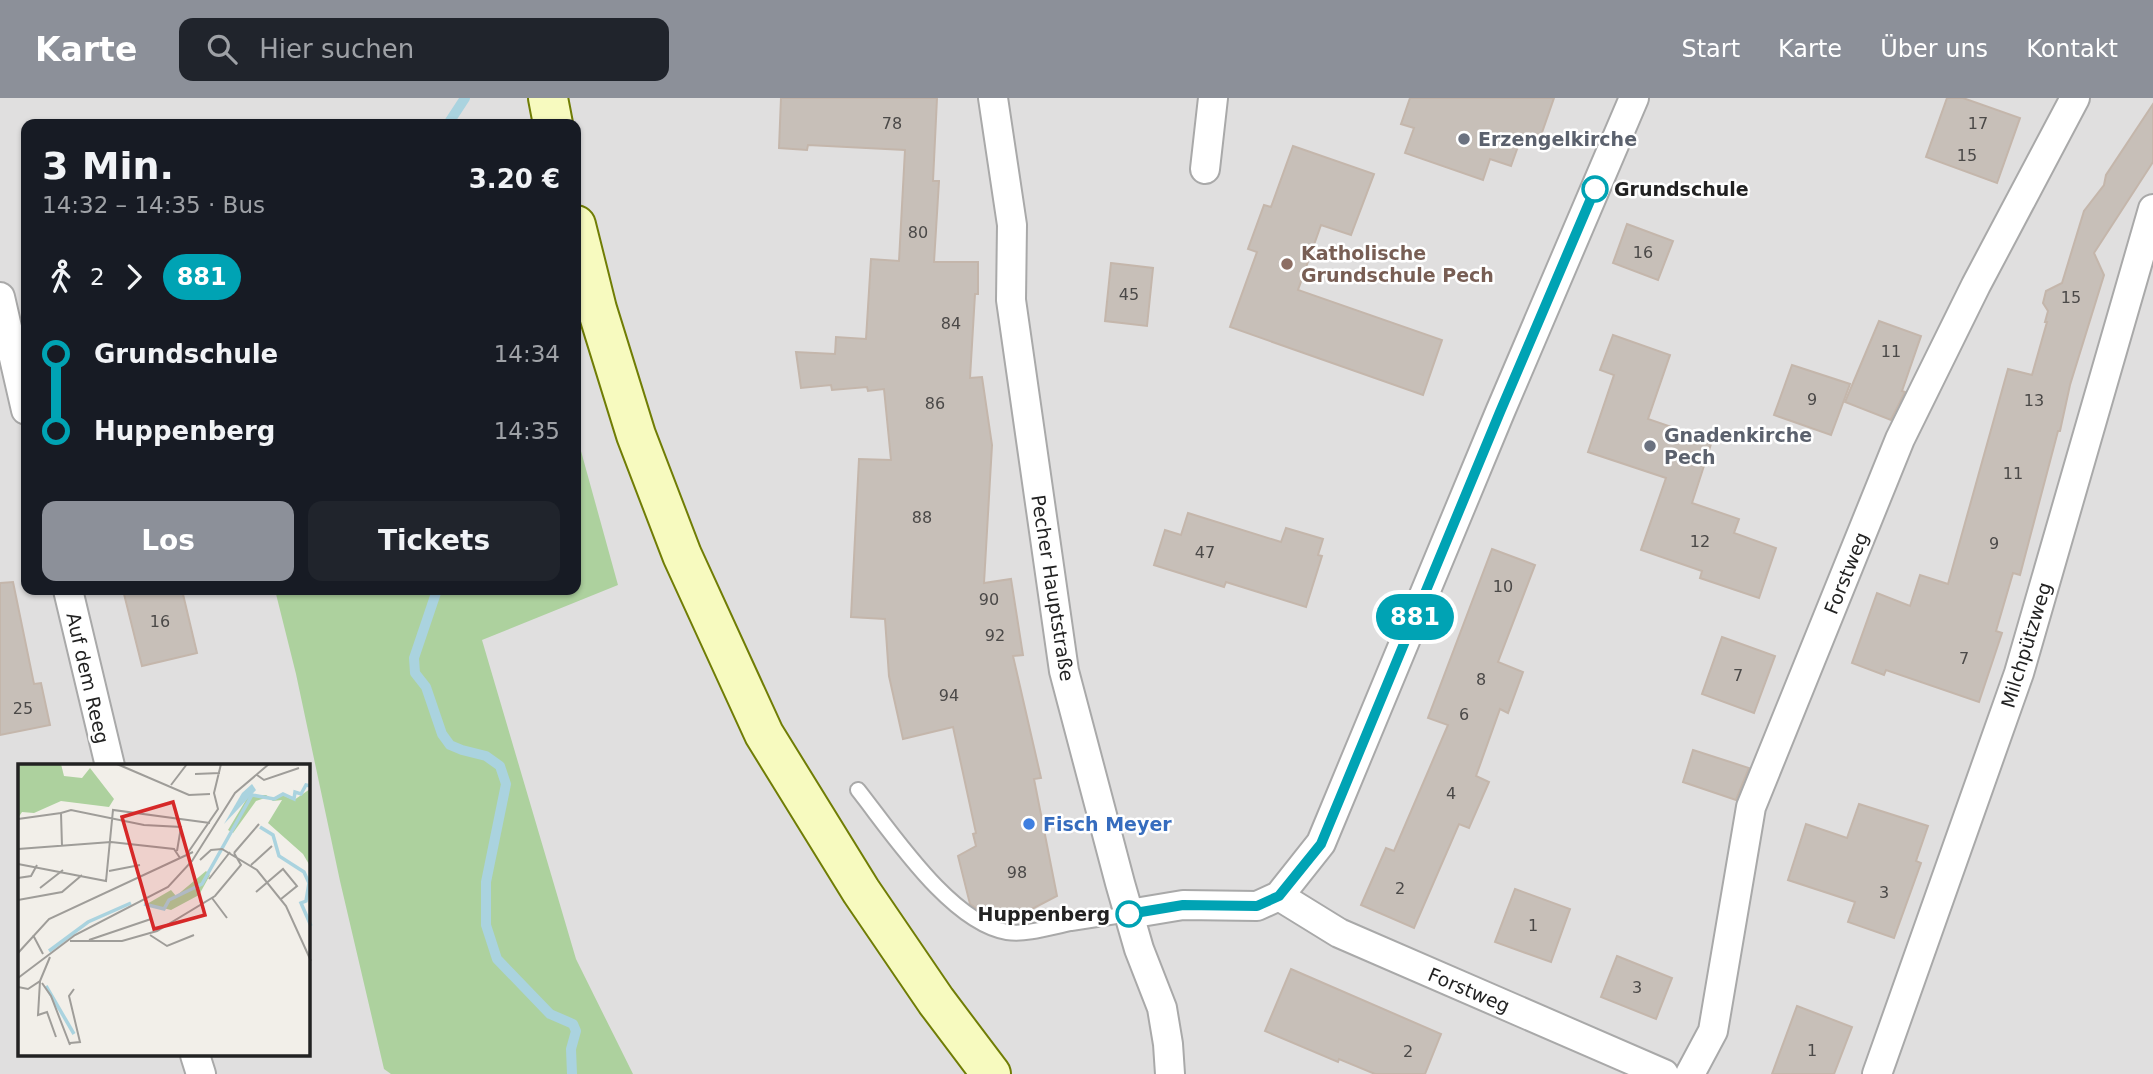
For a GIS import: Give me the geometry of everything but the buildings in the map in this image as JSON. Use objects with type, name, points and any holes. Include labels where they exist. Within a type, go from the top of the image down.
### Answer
[{"type":"main road","points":[[548,98],[552,119]]},
{"type":"main road","points":[[581,245],[597,309],[636,435],[682,555],[764,734],[861,891],[936,1001],[991,1074]]},
{"type":"street","name":"Pecher Hauptstraße","points":[[993,98],[1012,225],[1011,300],[1065,671],[1129,914],[1162,1008],[1167,1073]]},
{"type":"street","points":[[1205,169],[1213,98]]},
{"type":"street","points":[[1129,914],[1183,905],[1257,906],[1279,896],[1321,844],[1634,98]]},
{"type":"street","name":"Forstweg","points":[[1690,1074],[1713,1031],[1751,807],[1900,439],[1976,285],[2075,98]]},
{"type":"street","name":"Milchpützweg","points":[[1878,1074],[2019,673],[2153,209]]},
{"type":"street","points":[[0,296],[21,388]]},
{"type":"street","name":"Auf dem Reeg","points":[[69,595],[110,764]]},
{"type":"street","name":"Forstweg","points":[[1279,896],[1339,933],[1664,1074]]},
{"type":"street","points":[[195,1056],[201,1074]]},
{"type":"lane","points":[[858,790],[949,899],[982,924],[1008,932],[1037,930],[1129,914]]},
{"type":"shaded area","points":[[0,98],[2153,98],[2153,1074],[0,1074]]},
{"type":"green space","points":[[581,451],[618,585],[482,640],[576,959],[633,1074],[391,1074],[384,1069],[276,595],[581,595]]},
{"type":"waterway","points":[[451,119],[465,98]]},
{"type":"waterway","points":[[435,595],[414,658],[415,673],[426,687],[442,734],[450,745],[486,756],[500,766],[506,784],[486,882],[486,925],[497,959],[550,1014],[573,1024],[576,1031],[571,1049],[572,1074]]},
{"type":"bus line","name":"881","points":[[1129,914],[1183,905],[1257,906],[1279,896],[1321,844],[1595,189]]},
{"type":"place","name":"Erzengelkirche","points":[[1464,139]]},
{"type":"place","name":"Grundschule","points":[[1595,189]]},
{"type":"place","name":"Katholische Grundschule Pech","points":[[1287,264]]},
{"type":"place","name":"Gnadenkirche Pech","points":[[1650,446]]},
{"type":"place","name":"Fisch Meyer","points":[[1029,824]]},
{"type":"place","name":"Huppenberg","points":[[1129,914]]}]
